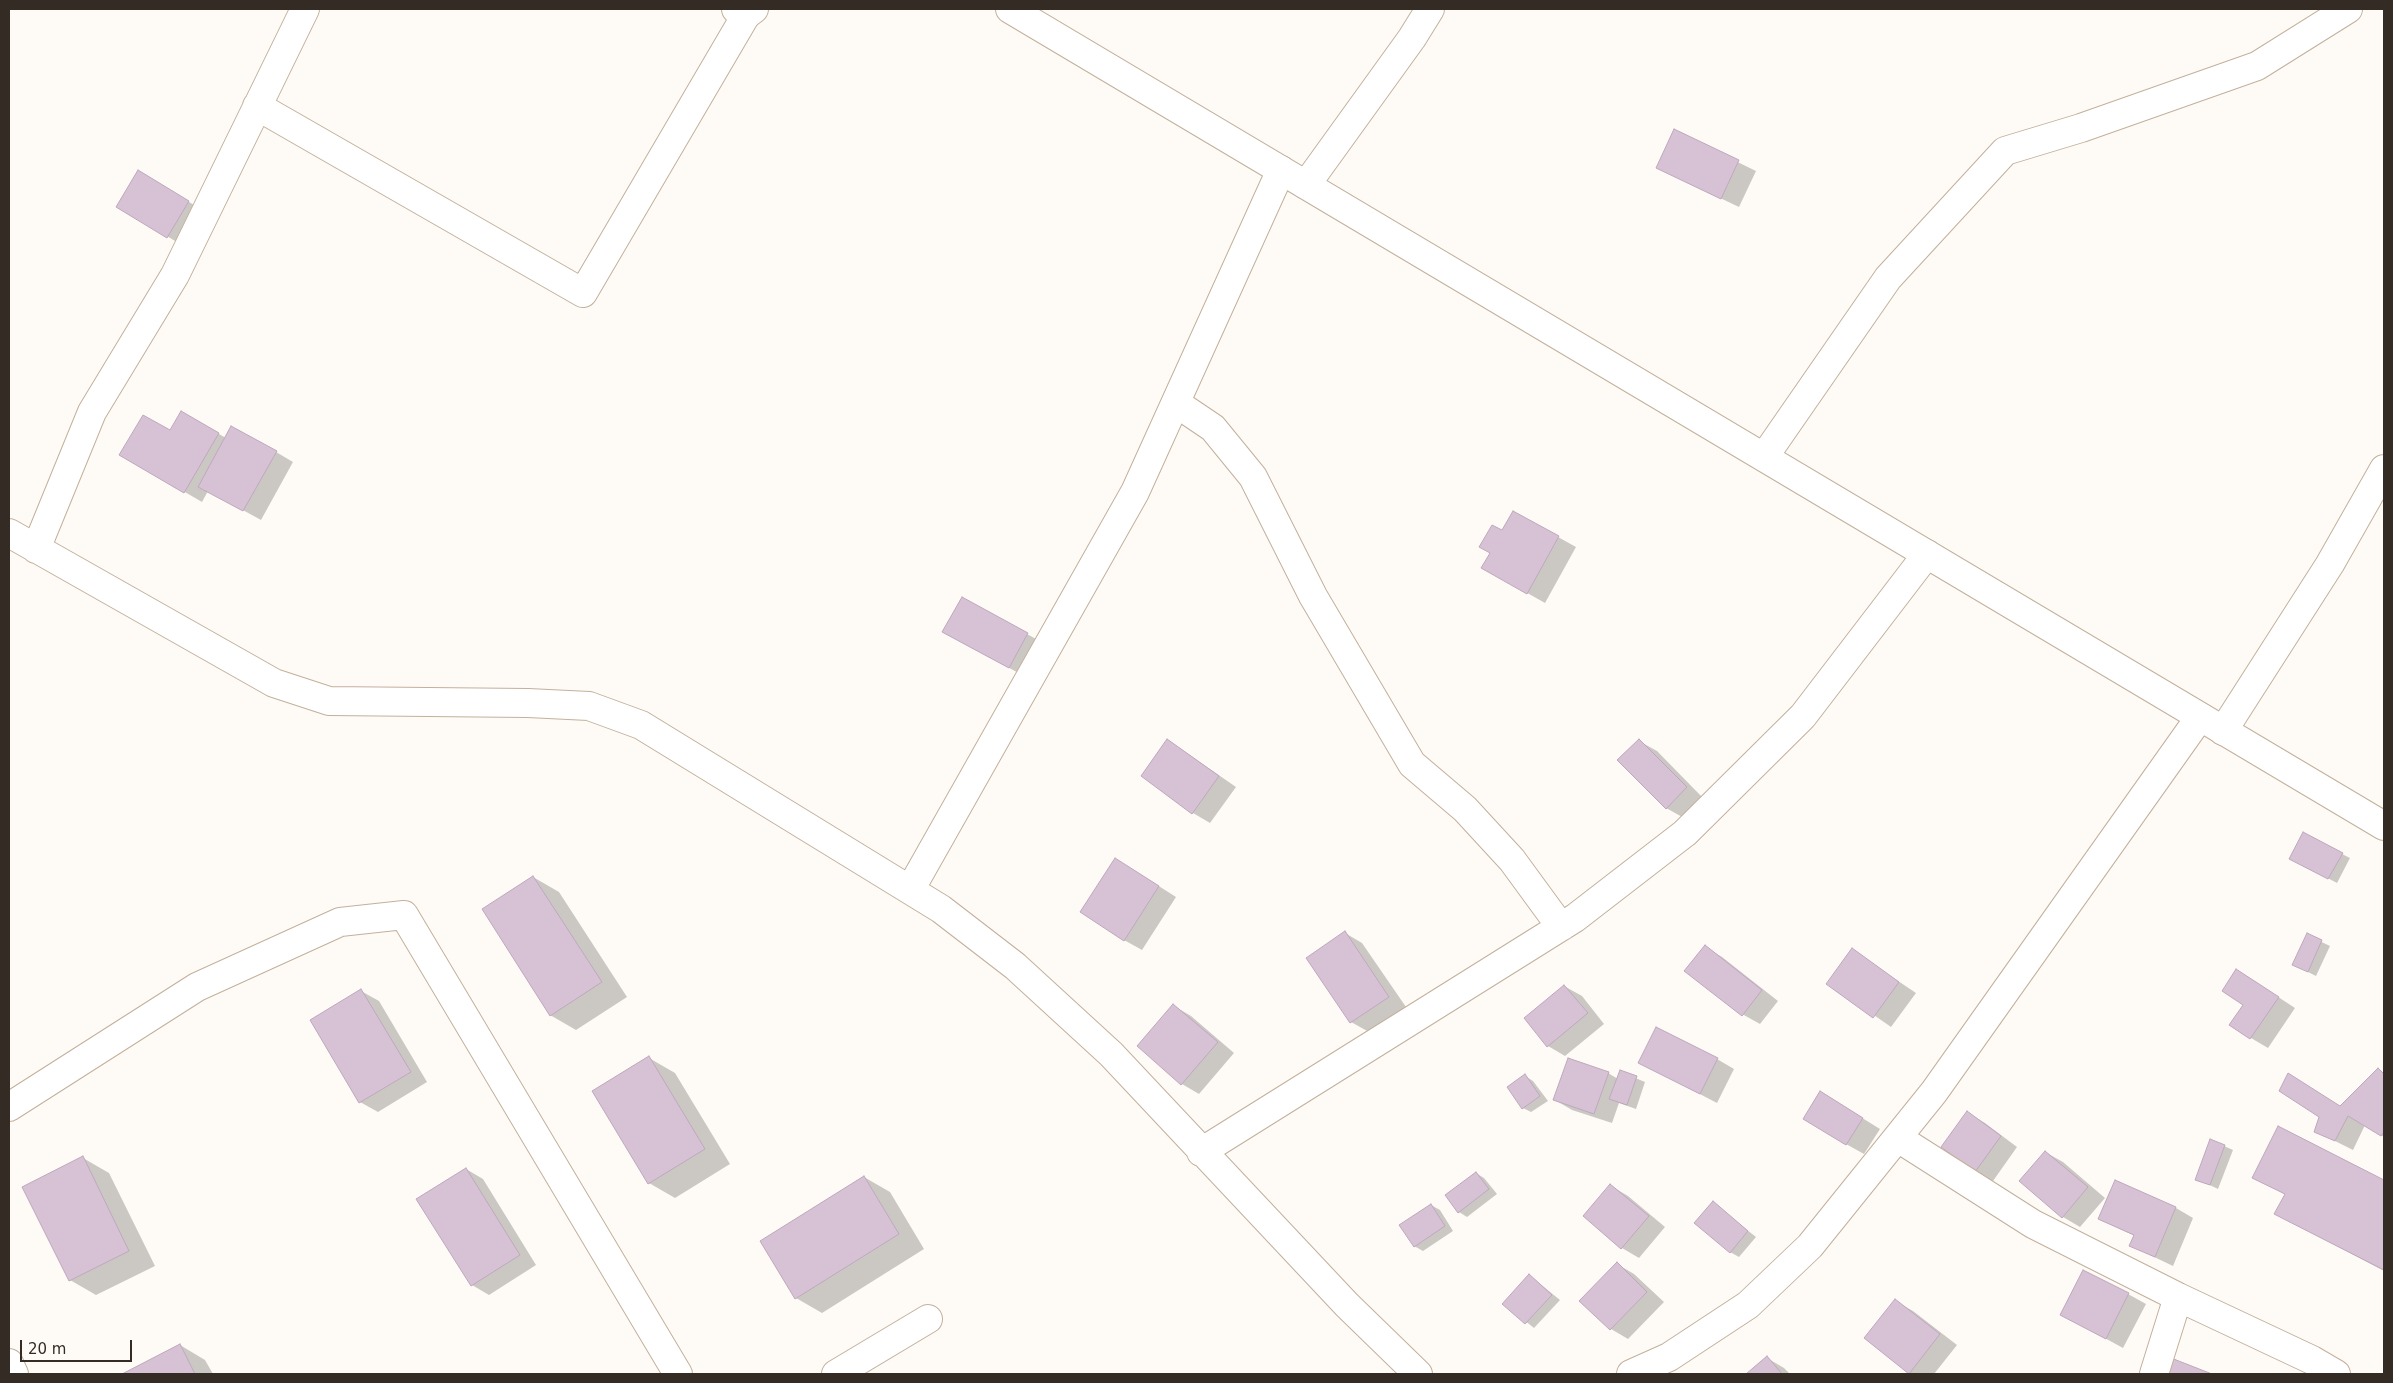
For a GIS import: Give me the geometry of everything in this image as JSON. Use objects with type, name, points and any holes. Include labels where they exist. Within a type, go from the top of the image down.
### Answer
[{"type":"street","points":[[36,549],[92,412],[175,275],[306,9]]},
{"type":"street","points":[[1010,9],[2384,826]]},
{"type":"street","points":[[1306,185],[1412,38],[1430,9]]},
{"type":"street","points":[[1764,457],[1888,278],[2005,151],[2081,128],[2257,66],[2348,9]]},
{"type":"street","points":[[257,106],[584,293],[745,11]]},
{"type":"street","points":[[910,890],[1135,492],[1281,170]]},
{"type":"street","points":[[1176,403],[1213,428],[1253,477],[1313,596],[1412,764],[1465,809],[1512,860],[1561,927]]},
{"type":"street","points":[[2223,730],[2330,564],[2384,469]]},
{"type":"street","points":[[9,533],[274,683],[329,701],[528,703],[589,706],[641,725],[941,909],[1015,966],[1111,1054],[1347,1306],[1418,1374]]},
{"type":"street","points":[[1201,1152],[1575,918],[1685,833],[1803,716],[1927,554]]},
{"type":"street","points":[[1631,1374],[1668,1357],[1748,1304],[1810,1246],[1934,1092],[2200,717]]},
{"type":"street","points":[[9,1107],[197,987],[340,922],[404,915],[678,1374]]},
{"type":"street","points":[[1898,1138],[2033,1224],[2178,1297],[2312,1360],[2336,1374]]},
{"type":"street","points":[[2154,1374],[2178,1297]]},
{"type":"street","points":[[842,1373],[928,1319]]},
{"type":"street","points":[[9,1363],[14,1374]]},
{"type":"building","points":[[1674,129],[1739,160],[1721,199],[1656,168]]},
{"type":"building","points":[[138,170],[189,201],[167,238],[116,207]]},
{"type":"building","points":[[181,411],[219,433],[184,493],[119,455],[143,415],[170,430]]},
{"type":"building","points":[[231,426],[277,451],[243,511],[198,487]]},
{"type":"building","points":[[1513,511],[1559,536],[1527,594],[1481,568],[1490,553],[1479,547],[1492,525],[1502,530]]},
{"type":"building","points":[[962,597],[1028,633],[1009,668],[942,632]]},
{"type":"building","points":[[1167,739],[1219,776],[1192,814],[1141,776]]},
{"type":"building","points":[[1639,739],[1687,787],[1666,809],[1617,760]]},
{"type":"building","points":[[2303,832],[2343,853],[2328,879],[2289,859]]},
{"type":"building","points":[[1115,858],[1159,886],[1124,941],[1080,912]]},
{"type":"building","points":[[533,876],[602,982],[550,1016],[482,909]]},
{"type":"building","points":[[1345,931],[1389,997],[1350,1023],[1306,958]]},
{"type":"building","points":[[2307,933],[2322,940],[2308,972],[2292,965]]},
{"type":"building","points":[[1705,945],[1762,990],[1742,1016],[1684,971]]},
{"type":"building","points":[[1852,948],[1899,982],[1873,1018],[1826,984]]},
{"type":"building","points":[[2236,969],[2279,997],[2250,1039],[2229,1025],[2243,1005],[2222,991]]},
{"type":"building","points":[[1564,985],[1588,1013],[1547,1047],[1524,1018]]},
{"type":"building","points":[[361,989],[411,1072],[359,1103],[310,1020]]},
{"type":"building","points":[[1173,1004],[1218,1042],[1181,1085],[1137,1046]]},
{"type":"building","points":[[1656,1027],[1718,1058],[1700,1094],[1638,1063]]},
{"type":"building","points":[[649,1056],[705,1149],[648,1184],[592,1091]]},
{"type":"building","points":[[1568,1058],[1609,1072],[1594,1114],[1553,1100]]},
{"type":"building","points":[[2378,1068],[2384,1074],[2384,1132],[2381,1136],[2348,1116],[2335,1141],[2314,1132],[2319,1117],[2279,1091],[2288,1073],[2340,1106]]},
{"type":"building","points":[[1620,1070],[1637,1076],[1627,1105],[1609,1099]]},
{"type":"building","points":[[1525,1074],[1540,1096],[1522,1109],[1507,1087]]},
{"type":"building","points":[[1820,1091],[1863,1118],[1846,1145],[1803,1119]]},
{"type":"building","points":[[1967,1111],[2001,1136],[1975,1172],[1941,1147]]},
{"type":"building","points":[[2278,1126],[2384,1180],[2384,1270],[2274,1214],[2285,1194],[2252,1178]]},
{"type":"building","points":[[2210,1139],[2225,1145],[2210,1185],[2195,1180]]},
{"type":"building","points":[[2045,1151],[2088,1187],[2062,1218],[2019,1181]]},
{"type":"building","points":[[83,1156],[129,1251],[69,1281],[22,1187]]},
{"type":"building","points":[[466,1168],[520,1255],[471,1286],[416,1199]]},
{"type":"building","points":[[1476,1172],[1489,1189],[1458,1213],[1445,1195]]},
{"type":"building","points":[[864,1176],[899,1234],[795,1299],[760,1241]]},
{"type":"building","points":[[2115,1180],[2176,1207],[2155,1257],[2129,1246],[2134,1235],[2098,1219]]},
{"type":"building","points":[[1610,1184],[1649,1216],[1621,1249],[1583,1216]]},
{"type":"building","points":[[1713,1201],[1748,1231],[1730,1253],[1694,1223]]},
{"type":"building","points":[[1431,1204],[1445,1226],[1414,1247],[1399,1225]]},
{"type":"building","points":[[1617,1262],[1647,1292],[1610,1330],[1579,1301]]},
{"type":"building","points":[[2083,1270],[2129,1293],[2106,1339],[2060,1315]]},
{"type":"building","points":[[1529,1274],[1552,1295],[1525,1324],[1502,1304]]},
{"type":"building","points":[[1895,1299],[1940,1334],[1909,1374],[1864,1338]]},
{"type":"building","points":[[180,1344],[195,1374],[122,1374]]},
{"type":"building","points":[[1767,1356],[1782,1374],[1746,1374]]},
{"type":"building","points":[[2166,1356],[2212,1374],[2159,1374]]}]
